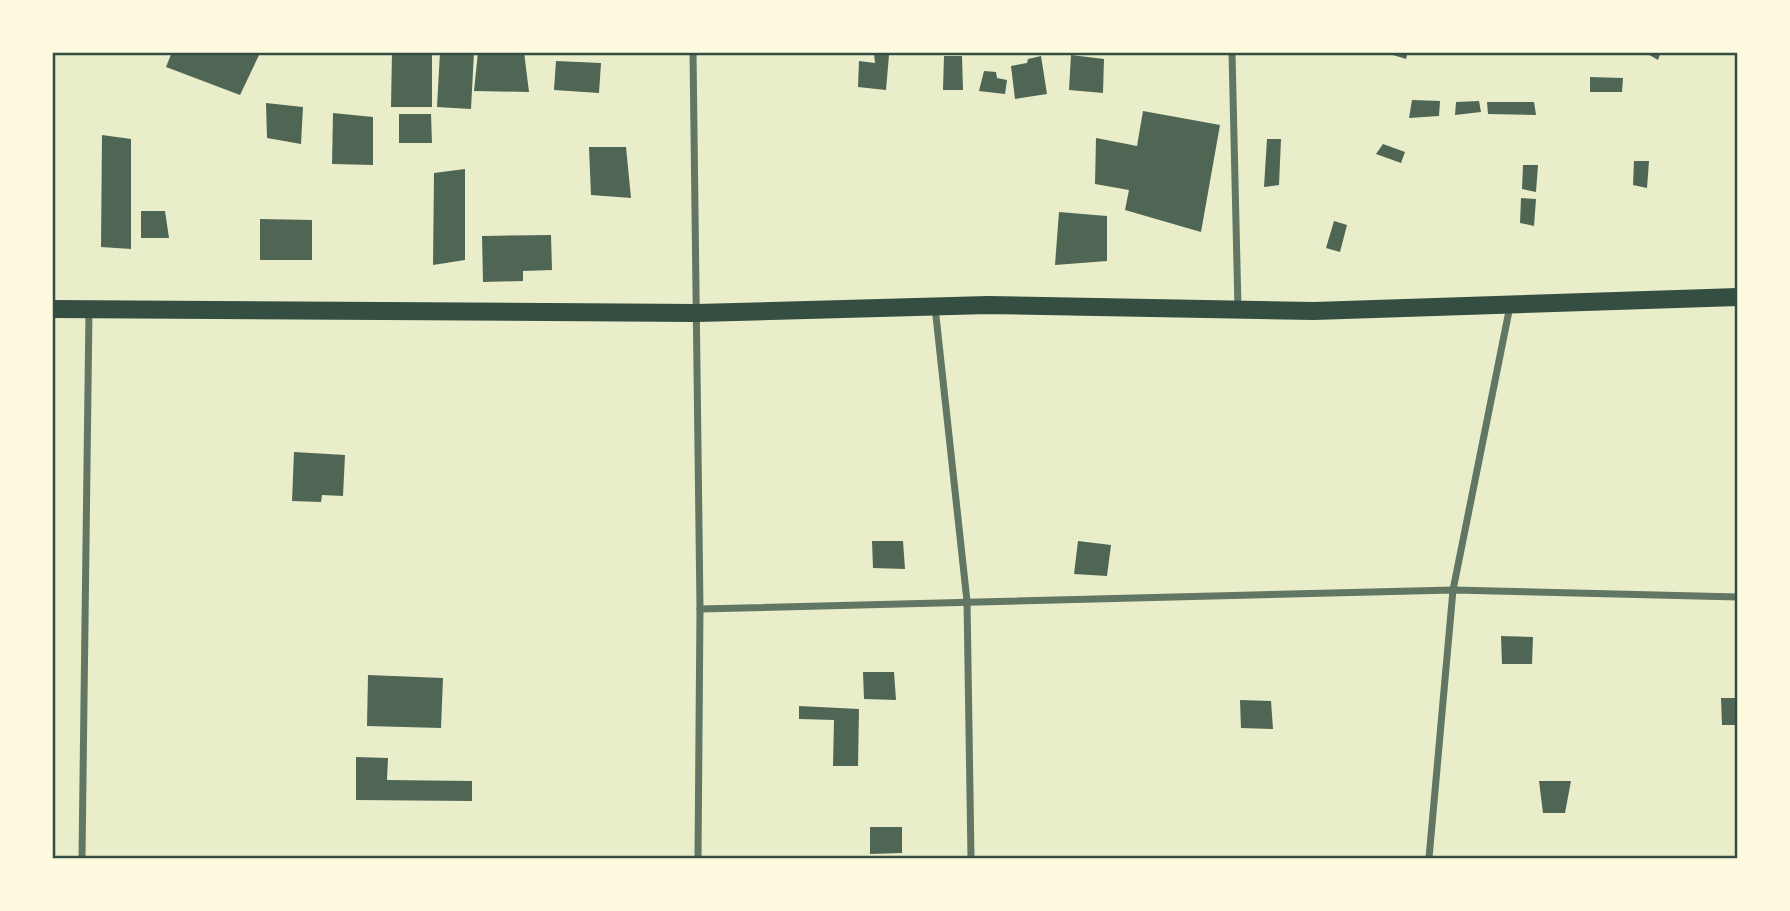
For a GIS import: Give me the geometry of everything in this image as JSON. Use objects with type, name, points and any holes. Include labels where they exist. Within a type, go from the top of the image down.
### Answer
[{"type":"main road","points":[[52,309],[698,313],[935,306],[1314,311],[1738,297]]},
{"type":"street","points":[[693,52],[700,608],[698,859]]},
{"type":"street","points":[[1232,52],[1238,310]]},
{"type":"street","points":[[935,306],[967,601],[971,859]]},
{"type":"street","points":[[1429,859],[1452,590],[1510,306]]},
{"type":"street","points":[[82,859],[89,309]]},
{"type":"street","points":[[700,608],[1452,590],[1738,597]]},
{"type":"building","points":[[172,52],[260,53],[240,95],[166,67]]},
{"type":"building","points":[[392,52],[432,52],[432,107],[391,107]]},
{"type":"building","points":[[440,52],[474,52],[471,109],[437,107]]},
{"type":"building","points":[[478,52],[524,52],[529,92],[474,91]]},
{"type":"building","points":[[1383,52],[1408,52],[1406,59]]},
{"type":"building","points":[[1644,52],[1661,52],[1658,60]]},
{"type":"building","points":[[874,53],[889,55],[886,90],[858,87],[859,61],[875,63]]},
{"type":"building","points":[[1071,55],[1104,59],[1103,93],[1069,90]]},
{"type":"building","points":[[944,56],[962,56],[963,90],[943,90]]},
{"type":"building","points":[[1041,56],[1047,94],[1015,99],[1011,66],[1027,63],[1028,59]]},
{"type":"building","points":[[556,61],[601,63],[599,93],[554,90]]},
{"type":"building","points":[[984,71],[996,72],[997,78],[1007,80],[1005,94],[979,91]]},
{"type":"building","points":[[1590,77],[1623,78],[1622,92],[1590,92]]},
{"type":"building","points":[[1412,100],[1440,101],[1439,116],[1409,118]]},
{"type":"building","points":[[1479,101],[1481,112],[1455,115],[1456,102]]},
{"type":"building","points":[[1487,102],[1534,102],[1536,115],[1488,114]]},
{"type":"building","points":[[266,103],[303,107],[301,144],[267,138]]},
{"type":"building","points":[[1143,111],[1220,125],[1201,232],[1125,210],[1129,190],[1095,184],[1096,138],[1137,146]]},
{"type":"building","points":[[333,113],[373,117],[373,165],[332,164]]},
{"type":"building","points":[[399,114],[431,114],[432,143],[399,143]]},
{"type":"building","points":[[102,135],[131,139],[131,249],[101,247]]},
{"type":"building","points":[[1267,139],[1281,139],[1279,185],[1264,187]]},
{"type":"building","points":[[1383,144],[1405,152],[1401,163],[1376,154]]},
{"type":"building","points":[[589,147],[626,147],[631,198],[591,195]]},
{"type":"building","points":[[1634,161],[1649,161],[1647,188],[1633,185]]},
{"type":"building","points":[[1523,165],[1538,165],[1536,192],[1522,189]]},
{"type":"building","points":[[465,169],[465,260],[433,265],[434,173]]},
{"type":"building","points":[[1521,198],[1536,199],[1534,226],[1520,223]]},
{"type":"building","points":[[141,211],[165,211],[169,238],[141,238]]},
{"type":"building","points":[[1059,212],[1107,216],[1107,261],[1055,265]]},
{"type":"building","points":[[260,219],[312,220],[312,260],[260,260]]},
{"type":"building","points":[[1334,221],[1347,225],[1340,252],[1326,248]]},
{"type":"building","points":[[551,235],[552,270],[523,271],[523,281],[483,282],[482,236]]},
{"type":"building","points":[[294,452],[345,455],[343,496],[322,495],[321,502],[292,501]]},
{"type":"building","points":[[872,541],[903,541],[905,569],[873,568]]},
{"type":"building","points":[[1078,541],[1111,545],[1107,576],[1074,574]]},
{"type":"building","points":[[1501,636],[1533,637],[1532,664],[1502,664]]},
{"type":"building","points":[[863,672],[894,672],[896,700],[864,699]]},
{"type":"building","points":[[368,675],[443,678],[441,728],[367,726]]},
{"type":"building","points":[[1721,698],[1738,698],[1738,725],[1722,725]]},
{"type":"building","points":[[1240,700],[1271,701],[1273,729],[1241,728]]},
{"type":"building","points":[[799,706],[859,709],[858,766],[833,766],[834,720],[799,719]]},
{"type":"building","points":[[356,757],[388,758],[387,780],[472,781],[472,801],[356,800]]},
{"type":"building","points":[[1539,781],[1571,781],[1565,813],[1543,813]]},
{"type":"building","points":[[870,827],[902,827],[902,853],[870,854]]}]
